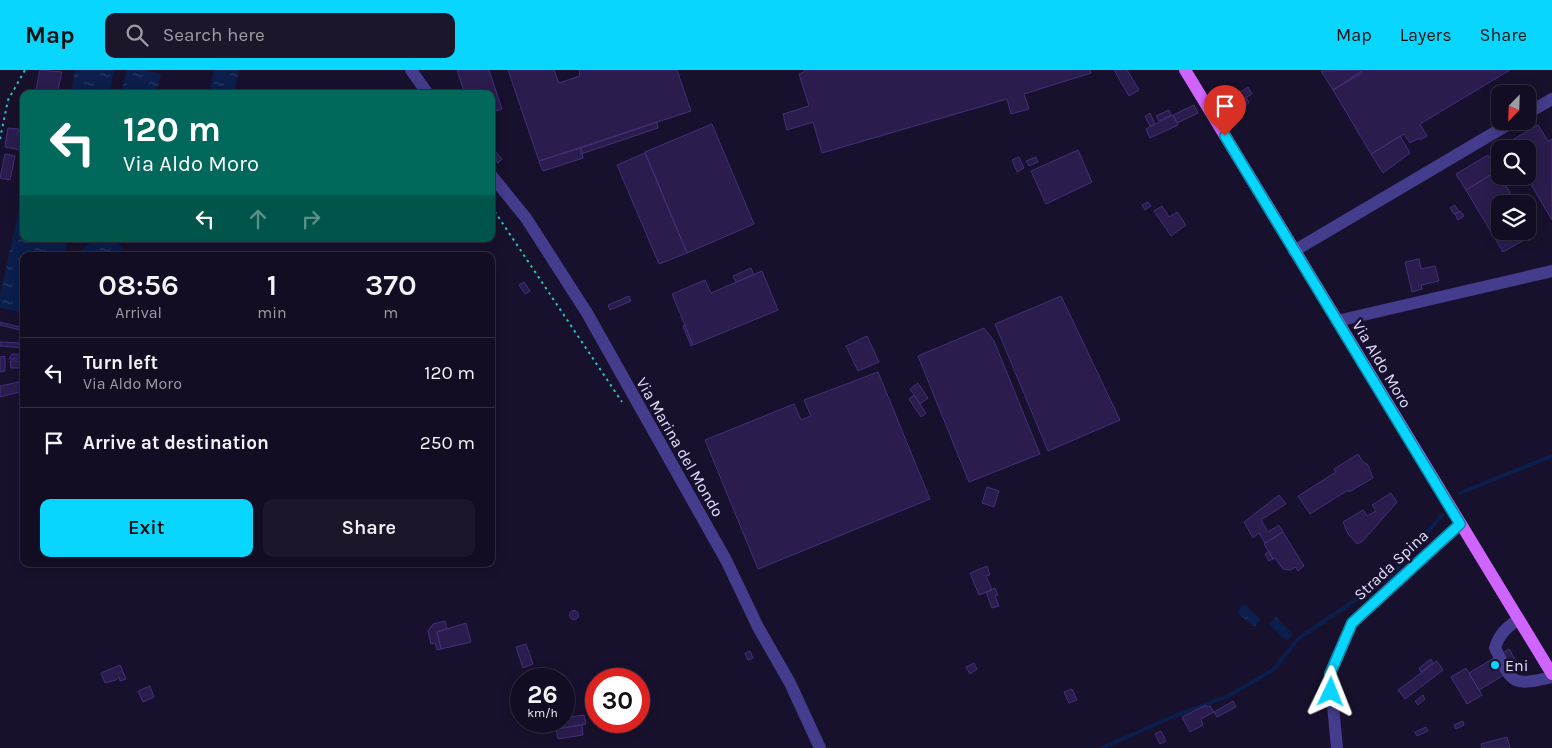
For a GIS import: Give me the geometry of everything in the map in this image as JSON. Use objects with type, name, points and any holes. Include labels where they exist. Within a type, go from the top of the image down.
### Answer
[{"type":"main road","name":"Via Aldo Moro","points":[[1185,70],[1552,676]]},
{"type":"street","points":[[412,70],[425,90]]},
{"type":"street","points":[[1536,108],[1552,99]]},
{"type":"street","points":[[1294,251],[1499,130]]},
{"type":"street","name":"Via Marina del Mondo","points":[[495,180],[526,218],[588,313],[726,560],[758,627],[790,683],[820,748]]},
{"type":"street","points":[[1337,321],[1552,271]]},
{"type":"street","name":"Strada Spina","points":[[1337,748],[1330,674],[1352,623],[1460,524]]},
{"type":"street","points":[[1518,619],[1505,628],[1497,639],[1495,648],[1504,666],[1514,680],[1524,684],[1552,676]]},
{"type":"path","points":[[0,139],[8,100],[25,70]]},
{"type":"path","points":[[495,212],[626,409]]},
{"type":"water","points":[[75,70],[114,70],[110,90],[72,90]]},
{"type":"water","points":[[127,70],[144,70],[161,74],[157,90],[122,90]]},
{"type":"water","points":[[214,70],[239,70],[235,90],[210,90]]},
{"type":"water","points":[[20,204],[20,242],[67,242],[65,252],[20,252],[20,312],[0,308],[0,296]]},
{"type":"water","points":[[94,242],[114,242],[118,243],[125,252],[82,252],[86,245]]},
{"type":"water","points":[[1244,604],[1261,619],[1254,627],[1237,612]]},
{"type":"water","points":[[1276,617],[1293,634],[1287,641],[1269,624]]},
{"type":"building","points":[[40,70],[62,72],[58,90],[36,90]]},
{"type":"building","points":[[457,70],[489,70],[502,109],[495,112],[495,90],[464,90]]},
{"type":"building","points":[[508,70],[554,70],[559,83],[580,76],[579,70],[677,70],[691,111],[539,161]]},
{"type":"building","points":[[804,70],[1090,70],[1091,73],[1024,94],[1029,109],[1011,114],[1007,99],[822,153],[813,122],[787,130],[783,114],[809,106],[799,74],[804,72]]},
{"type":"building","points":[[1114,70],[1127,70],[1139,90],[1129,96]]},
{"type":"building","points":[[1360,70],[1362,73],[1333,90],[1321,71]]},
{"type":"building","points":[[1363,70],[1510,70],[1420,124],[1427,136],[1410,143],[1404,134],[1371,154],[1333,90]]},
{"type":"building","points":[[1248,87],[1252,94],[1240,101],[1236,95]]},
{"type":"building","points":[[1246,97],[1249,103],[1243,107],[1240,101]]},
{"type":"building","points":[[1194,105],[1198,113],[1177,123],[1173,115]]},
{"type":"building","points":[[1169,110],[1171,115],[1159,121],[1156,116]]},
{"type":"building","points":[[1150,113],[1155,124],[1150,126],[1145,116]]},
{"type":"building","points":[[1173,115],[1178,125],[1150,138],[1146,129]]},
{"type":"building","points":[[657,122],[658,128],[581,154],[581,148]]},
{"type":"building","points":[[712,124],[754,224],[687,253],[645,152]]},
{"type":"building","points":[[1538,125],[1548,141],[1552,139],[1552,220],[1531,185],[1536,185],[1536,140],[1512,140],[1529,130],[1536,130]]},
{"type":"building","points":[[8,128],[19,129],[20,150],[5,147]]},
{"type":"building","points":[[1400,136],[1410,153],[1383,173],[1371,154]]},
{"type":"building","points":[[581,148],[583,158],[543,171],[539,161]]},
{"type":"building","points":[[1078,150],[1092,182],[1046,204],[1031,171]]},
{"type":"building","points":[[495,151],[502,159],[498,163],[495,160]]},
{"type":"building","points":[[645,153],[687,253],[659,264],[617,165]]},
{"type":"building","points":[[5,154],[15,156],[10,180],[0,178]]},
{"type":"building","points":[[1488,155],[1491,160],[1491,175],[1466,190],[1456,174]]},
{"type":"building","points":[[1019,157],[1024,168],[1017,172],[1012,160]]},
{"type":"building","points":[[1036,157],[1038,162],[1029,166],[1026,161]]},
{"type":"building","points":[[1491,175],[1491,185],[1505,185],[1512,195],[1491,195],[1491,232],[1466,190]]},
{"type":"building","points":[[1148,202],[1151,206],[1145,210],[1142,205]]},
{"type":"building","points":[[1455,205],[1459,212],[1454,214],[1450,208]]},
{"type":"building","points":[[1162,206],[1169,217],[1177,212],[1186,225],[1171,236],[1154,211]]},
{"type":"building","points":[[1460,211],[1464,216],[1458,220],[1455,214]]},
{"type":"building","points":[[1496,240],[1524,240],[1503,252]]},
{"type":"building","points":[[1419,259],[1421,269],[1435,266],[1439,281],[1421,285],[1422,289],[1412,292],[1405,262]]},
{"type":"building","points":[[751,268],[754,275],[736,282],[733,276]]},
{"type":"building","points":[[762,271],[778,310],[693,345],[672,294],[705,280],[711,293]]},
{"type":"building","points":[[524,282],[530,291],[525,294],[519,285]]},
{"type":"building","points":[[629,296],[631,301],[610,310],[608,305]]},
{"type":"building","points":[[1061,296],[1120,420],[1048,451],[995,324]]},
{"type":"building","points":[[0,322],[20,327],[20,330],[0,325]]},
{"type":"building","points":[[685,325],[693,345],[691,346],[683,326]]},
{"type":"building","points":[[984,328],[994,341],[1040,454],[969,482],[918,356]]},
{"type":"building","points":[[867,336],[879,362],[858,371],[846,346]]},
{"type":"building","points":[[0,342],[20,343],[20,348],[0,346]]},
{"type":"building","points":[[12,354],[20,354],[20,359],[9,359]]},
{"type":"building","points":[[5,356],[5,371],[0,372],[0,357]]},
{"type":"building","points":[[10,361],[20,361],[20,368],[11,368]]},
{"type":"building","points":[[878,372],[930,499],[758,569],[705,440],[794,404],[801,420],[811,416],[804,400]]},
{"type":"building","points":[[20,382],[20,392],[0,397],[0,386]]},
{"type":"building","points":[[918,383],[928,398],[920,404],[910,389]]},
{"type":"building","points":[[914,395],[926,413],[921,417],[909,399]]},
{"type":"building","points":[[1358,454],[1363,462],[1368,465],[1373,478],[1349,492],[1348,490],[1310,514],[1298,496],[1336,472],[1334,469]]},
{"type":"building","points":[[987,487],[999,491],[994,507],[982,503]]},
{"type":"building","points":[[1391,493],[1397,502],[1363,541],[1357,544],[1348,534],[1343,522],[1363,510],[1367,516],[1376,511],[1372,505]]},
{"type":"building","points":[[1279,495],[1286,504],[1261,520],[1268,532],[1279,525],[1283,532],[1265,543],[1259,533],[1253,538],[1244,522]]},
{"type":"building","points":[[1283,532],[1304,566],[1298,571],[1296,567],[1290,570],[1283,569],[1275,558],[1273,559],[1264,544]]},
{"type":"building","points":[[1269,551],[1273,559],[1269,561],[1265,554]]},
{"type":"building","points":[[987,566],[990,575],[986,576],[992,590],[979,595],[970,573]]},
{"type":"building","points":[[995,588],[998,595],[995,596],[999,606],[992,608],[986,592]]},
{"type":"building","points":[[574,610],[579,615],[574,620],[569,615]]},
{"type":"building","points":[[445,621],[447,629],[437,632],[441,649],[437,650],[435,643],[431,644],[428,631],[433,624]]},
{"type":"building","points":[[466,623],[471,642],[441,649],[437,632]]},
{"type":"building","points":[[526,644],[533,664],[523,668],[516,647]]},
{"type":"building","points":[[1509,649],[1519,666],[1479,690],[1469,673]]},
{"type":"building","points":[[750,651],[753,658],[748,660],[745,653]]},
{"type":"building","points":[[1431,659],[1433,663],[1421,672],[1419,668]]},
{"type":"building","points":[[1437,661],[1443,670],[1405,699],[1398,690]]},
{"type":"building","points":[[974,663],[977,669],[970,674],[966,667]]},
{"type":"building","points":[[120,665],[126,679],[120,681],[119,677],[116,680],[105,683],[101,673]]},
{"type":"building","points":[[1466,668],[1482,695],[1467,704],[1451,677]]},
{"type":"building","points":[[150,686],[154,697],[143,702],[138,691]]},
{"type":"building","points":[[1072,689],[1077,700],[1069,703],[1064,692]]},
{"type":"building","points":[[1423,695],[1425,699],[1418,705],[1415,701]]},
{"type":"building","points":[[1233,701],[1236,707],[1217,717],[1214,712]]},
{"type":"building","points":[[1206,705],[1207,707],[1210,706],[1214,712],[1201,719],[1203,725],[1190,732],[1182,717]]},
{"type":"building","points":[[584,715],[585,724],[575,726],[575,716]]},
{"type":"building","points":[[1463,721],[1464,725],[1456,729],[1454,725]]},
{"type":"building","points":[[582,725],[583,735],[558,739],[557,733],[575,733],[575,726]]},
{"type":"building","points":[[1426,727],[1428,731],[1417,736],[1415,732]]},
{"type":"building","points":[[1161,731],[1166,741],[1160,744],[1155,734]]},
{"type":"building","points":[[1507,737],[1510,748],[1482,748],[1481,744]]},
{"type":"waterway","points":[[1460,493],[1552,456]]},
{"type":"waterway","points":[[1102,748],[1172,717],[1228,696],[1273,670],[1299,638],[1390,577],[1442,515]]},
{"type":"place","name":"Eni","points":[[1495,665]]},
{"type":"route","points":[[1225,136],[1460,524],[1352,623],[1330,674],[1331,692]]}]
